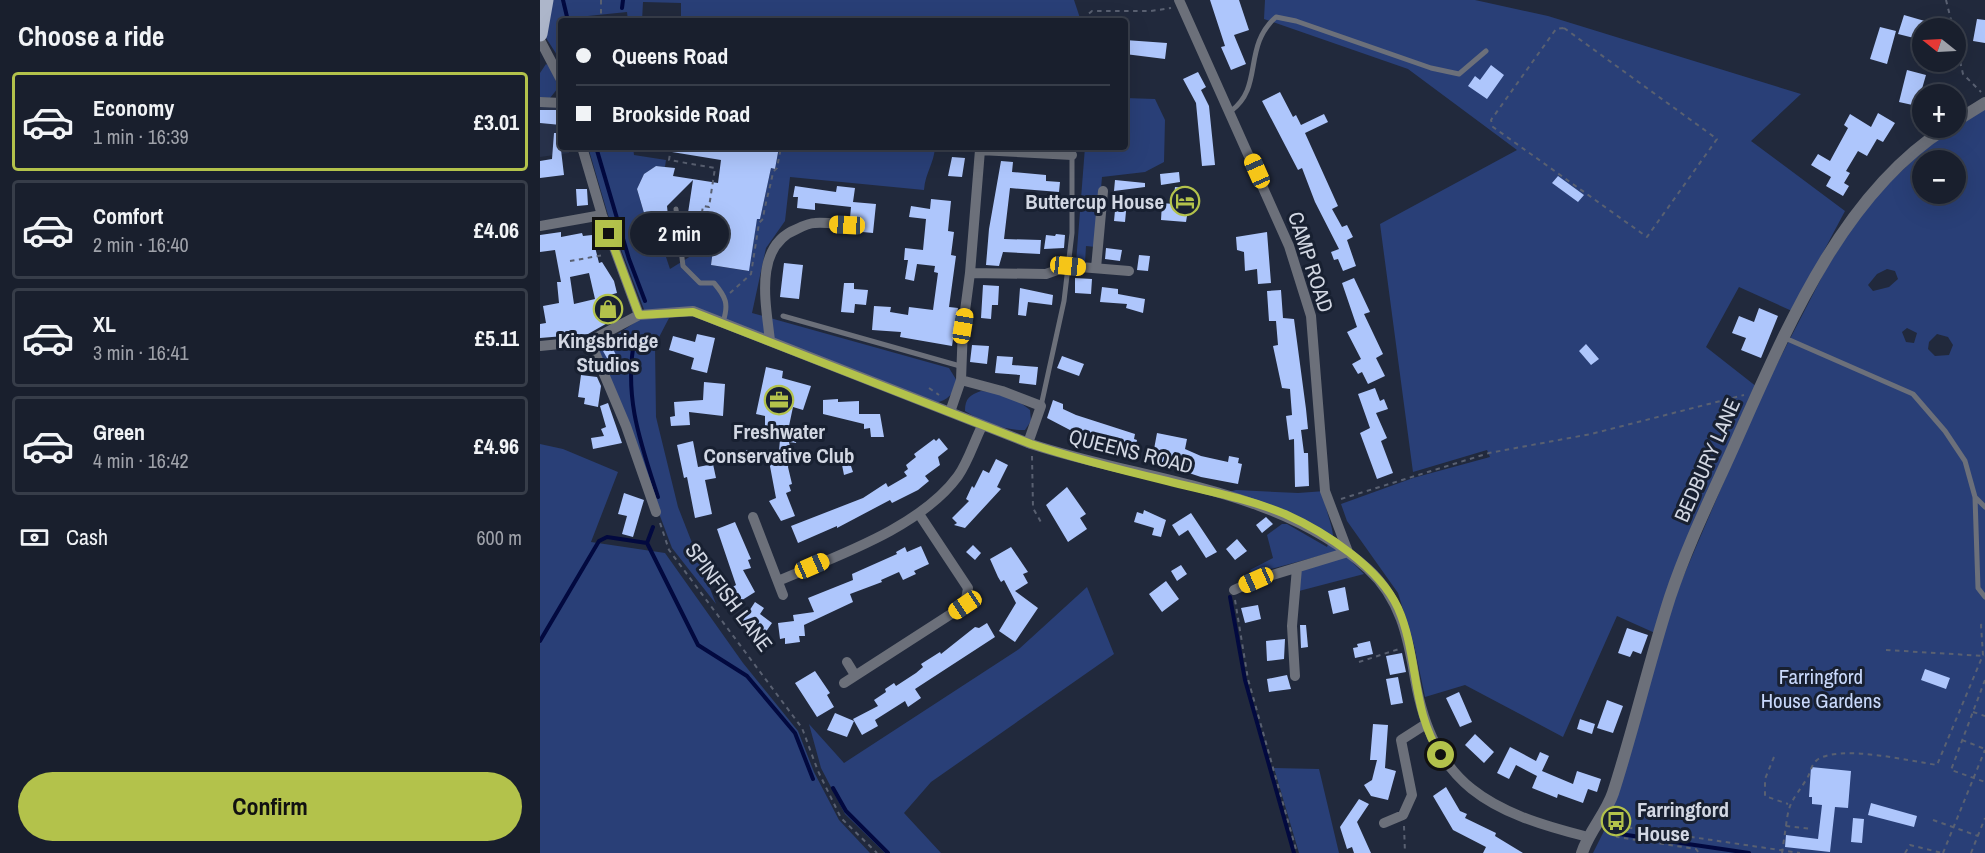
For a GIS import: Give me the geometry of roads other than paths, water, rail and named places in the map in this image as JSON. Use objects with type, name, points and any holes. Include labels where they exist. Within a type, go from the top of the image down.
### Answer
[{"type":"main road","points":[[540,34],[546,0]]},
{"type":"street","name":"CAMP ROAD","points":[[1180,3],[1208,69],[1231,111],[1289,246],[1311,316],[1326,491],[1348,552]]},
{"type":"street","points":[[540,40],[558,74]]},
{"type":"street","points":[[540,102],[558,103]]},
{"type":"street","points":[[1966,115],[1985,103]]},
{"type":"street","name":"BEDBURY LANE","points":[[1582,853],[1587,837],[1612,796],[1671,594],[1758,393],[1785,338],[1844,230],[1865,202],[1900,164],[1933,138]]},
{"type":"street","points":[[583,150],[602,216],[639,315]]},
{"type":"street","points":[[950,412],[961,380],[960,366],[980,150],[1072,155]]},
{"type":"street","points":[[1096,268],[1103,191]]},
{"type":"street","points":[[540,226],[602,216]]},
{"type":"street","points":[[770,341],[764,297],[766,274],[772,251],[789,232],[812,222],[847,225]]},
{"type":"street","points":[[970,273],[1046,274],[1068,266],[1130,271]]},
{"type":"street","name":"QUEENS ROAD","points":[[540,346],[590,341],[639,315],[693,312],[1030,444],[1072,458],[1221,494],[1285,514],[1348,552],[1384,585],[1398,608],[1410,645],[1426,724],[1433,744],[1467,787],[1505,811],[1587,837]]},
{"type":"street","points":[[590,341],[626,426],[656,512]]},
{"type":"street","points":[[961,380],[1002,391],[1041,406],[1030,444]]},
{"type":"street","points":[[778,581],[857,546],[919,514],[958,476],[982,426]]},
{"type":"street","points":[[844,683],[965,605],[968,588],[919,514]]},
{"type":"street","points":[[753,517],[783,595]]},
{"type":"street","points":[[1234,590],[1256,580],[1348,552]]},
{"type":"street","points":[[1295,676],[1292,626],[1297,568]]},
{"type":"street","points":[[847,662],[855,675]]},
{"type":"street","points":[[1384,823],[1403,815],[1412,795],[1401,740],[1426,724]]},
{"type":"lane","points":[[1231,111],[1242,103],[1248,89],[1260,35],[1276,17],[1296,21],[1431,68],[1460,74],[1486,51]]},
{"type":"lane","points":[[1041,406],[1064,301],[1072,233],[1072,155]]},
{"type":"lane","points":[[676,209],[682,266],[700,283],[714,283],[726,297],[727,311],[723,322]]},
{"type":"lane","points":[[783,316],[960,366]]},
{"type":"lane","points":[[1785,338],[1913,394],[1965,461],[1975,497],[1978,588],[1985,597]]},
{"type":"lane","points":[[1975,497],[1985,507]]},
{"type":"waterway","points":[[563,0],[567,18]]},
{"type":"waterway","points":[[622,8],[623,0]]},
{"type":"waterway","points":[[597,150],[629,259],[645,301]]},
{"type":"waterway","points":[[635,337],[632,358],[632,399],[645,457],[658,497]]},
{"type":"waterway","points":[[653,527],[647,543],[698,645],[747,676],[795,733],[813,779]]},
{"type":"waterway","points":[[540,641],[599,541],[607,537],[647,543]]},
{"type":"waterway","points":[[1230,597],[1245,680],[1294,853]]},
{"type":"waterway","points":[[833,788],[846,811],[888,853]]},
{"type":"waterway","points":[[1611,832],[1615,833]]},
{"type":"waterway","points":[[1620,834],[1749,853]]},
{"type":"place","name":"Buttercup House","points":[[1185,201]]},
{"type":"place","name":"Kingsbridge Studios","points":[[608,309]]},
{"type":"place","name":"Freshwater Conservative Club","points":[[779,400]]},
{"type":"place","name":"Farringford House","points":[[1616,821]]},
{"type":"park label","name":"Farringford House Gardens","points":[[1821,688]]}]
